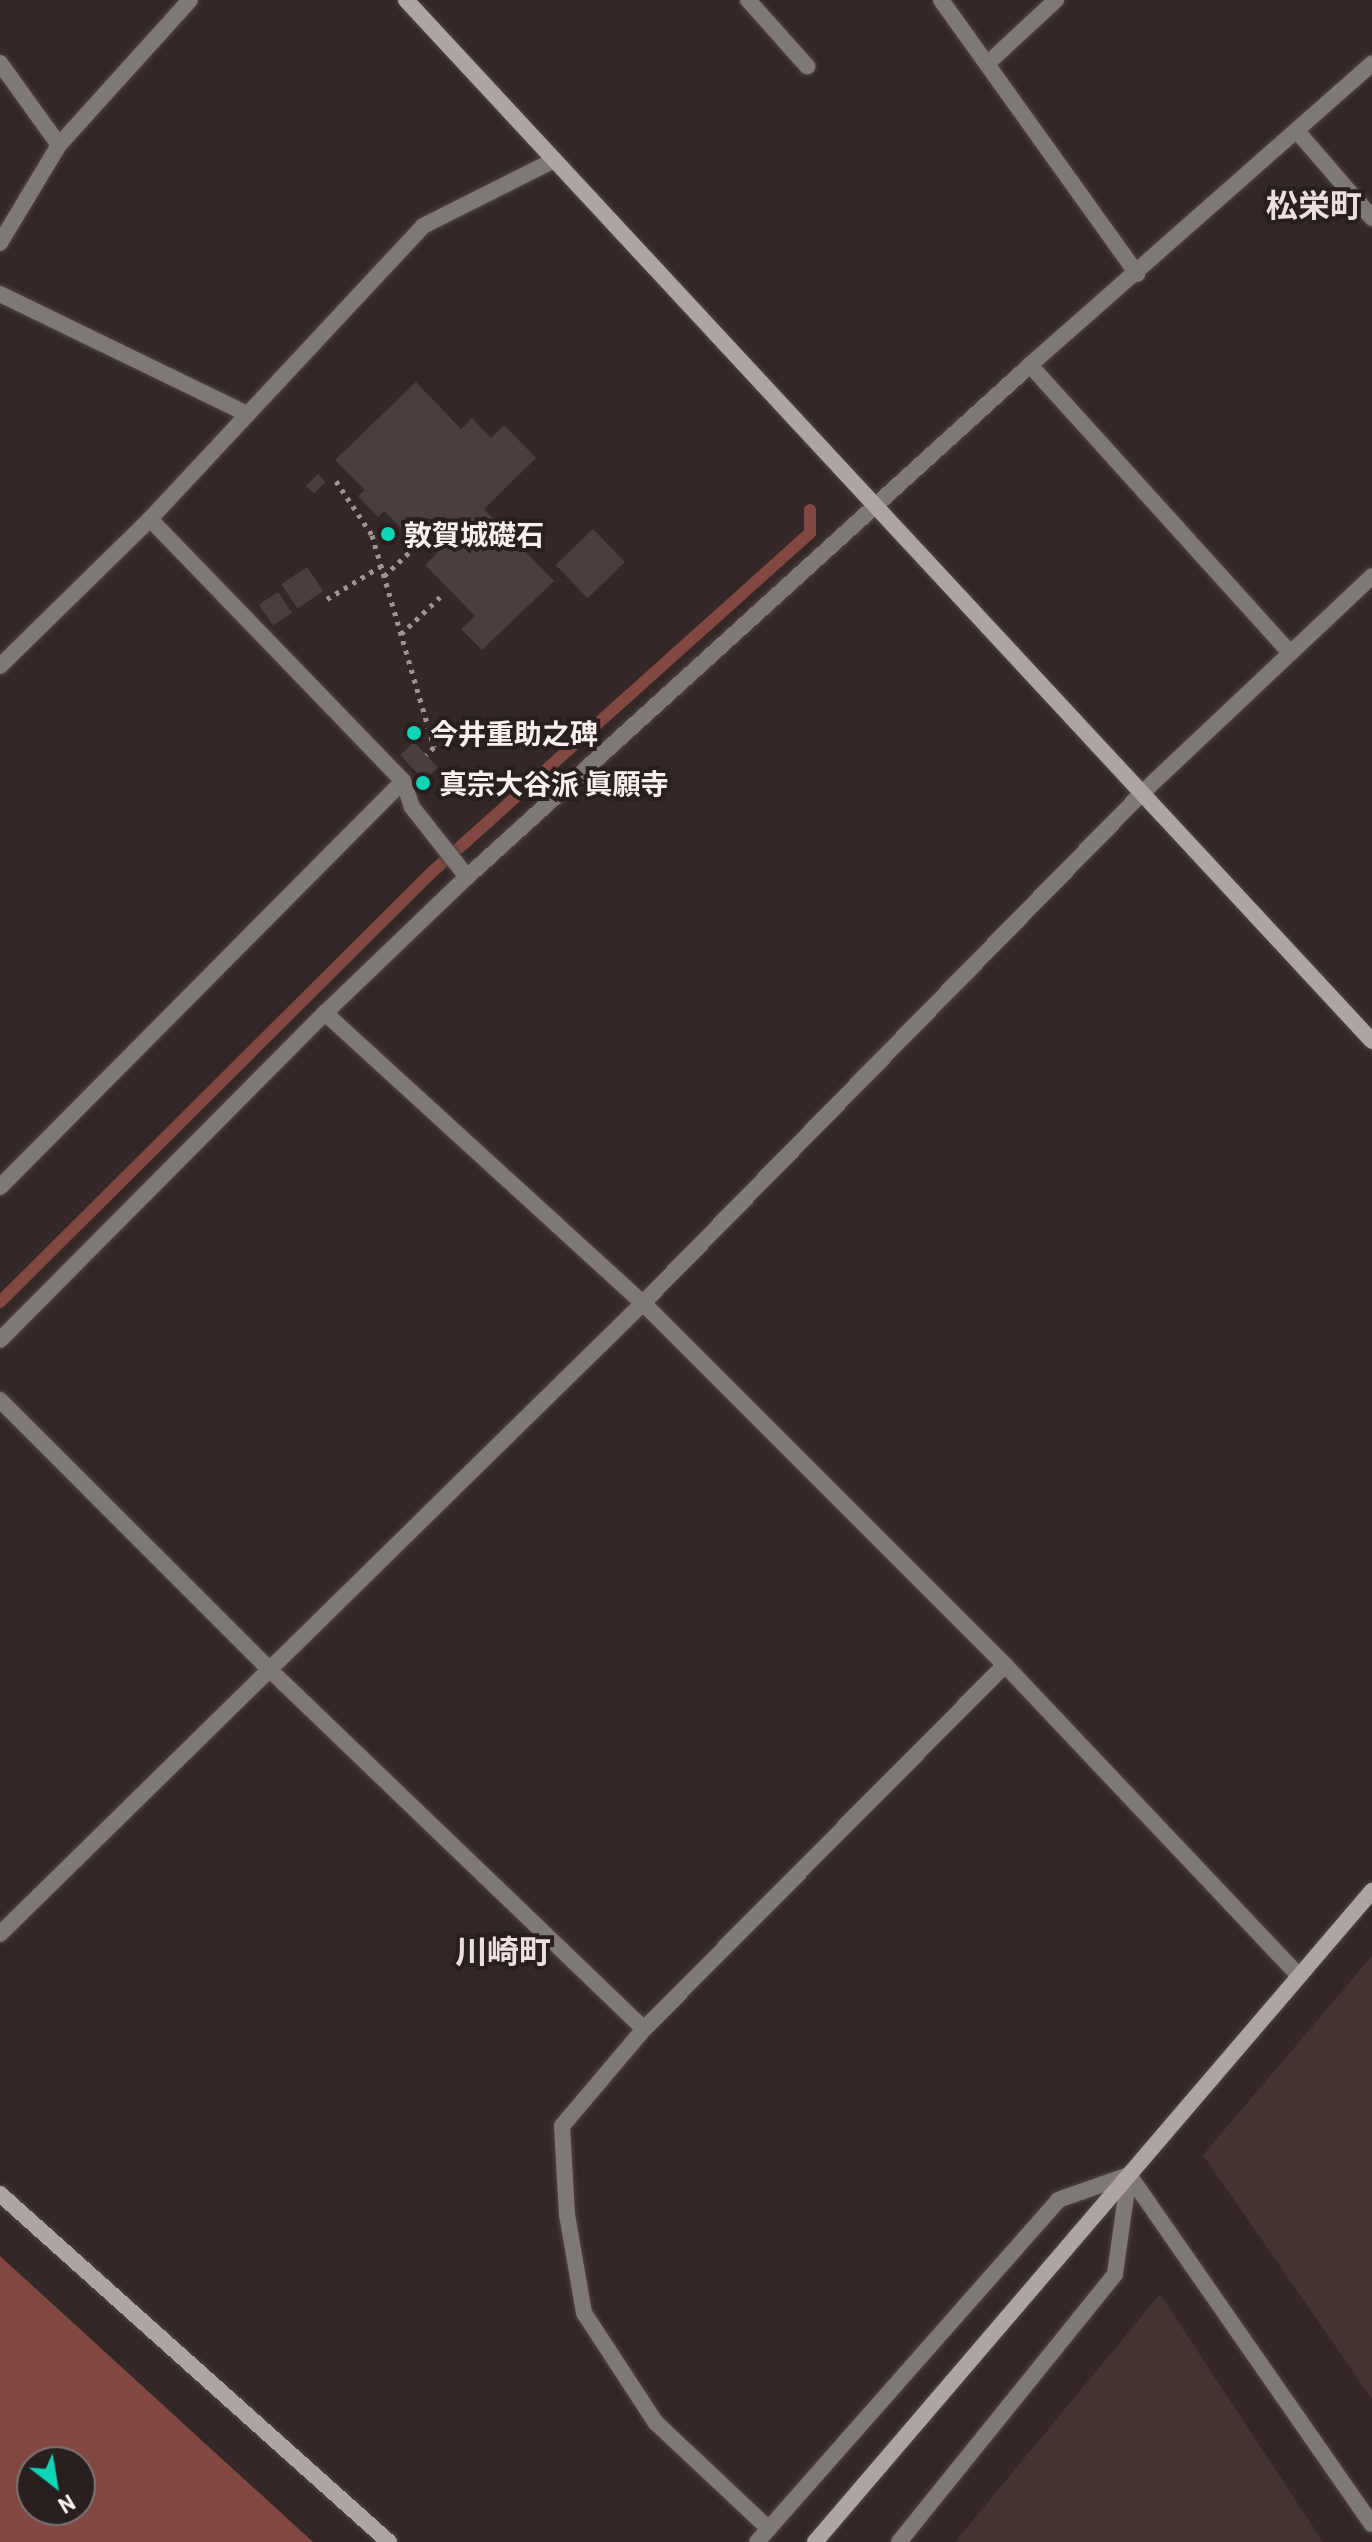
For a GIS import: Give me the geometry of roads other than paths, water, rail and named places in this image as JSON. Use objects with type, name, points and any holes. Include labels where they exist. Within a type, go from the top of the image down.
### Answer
[{"type":"street","points":[[0,243],[59,145],[190,0]]},
{"type":"street","points":[[406,0],[873,507],[1372,1041]]},
{"type":"street","points":[[748,0],[807,66]]},
{"type":"street","points":[[941,0],[1137,274]]},
{"type":"street","points":[[988,63],[1056,0]]},
{"type":"street","points":[[0,63],[59,145]]},
{"type":"street","points":[[0,1340],[325,1013],[467,877],[1030,365],[1372,64]]},
{"type":"street","points":[[1297,131],[1372,218]]},
{"type":"street","points":[[0,666],[150,519],[423,226],[554,160]]},
{"type":"street","points":[[0,294],[247,414]]},
{"type":"street","points":[[1030,365],[1290,653]]},
{"type":"street","points":[[150,519],[403,781],[412,807],[467,877]]},
{"type":"street","points":[[0,1934],[643,1303],[1142,793],[1372,576]]},
{"type":"street","points":[[0,1187],[403,781]]},
{"type":"street","points":[[325,1013],[643,1303],[1005,1665],[1299,1976]]},
{"type":"street","points":[[0,1400],[270,1670],[644,2029]]},
{"type":"street","points":[[768,2528],[656,2423],[584,2313],[567,2215],[562,2126],[644,2029],[1005,1665]]},
{"type":"street","points":[[815,2542],[1372,1891]]},
{"type":"street","points":[[1129,2175],[1372,2524]]},
{"type":"street","points":[[757,2542],[1058,2200],[1129,2175]]},
{"type":"street","points":[[899,2542],[1115,2274],[1129,2175]]},
{"type":"street","points":[[0,2194],[389,2542]]},
{"type":"waterway","points":[[0,1302],[431,873],[810,533],[810,510]]},
{"type":"place","name":"敦賀城礎石","points":[[388,534]]},
{"type":"place","name":"今井重助之碑","points":[[414,733]]},
{"type":"place","name":"真宗大谷派 眞願寺","points":[[423,783]]},
{"type":"district","name":"松栄町","points":[[1314,204]]},
{"type":"district","name":"川崎町","points":[[503,1950]]}]
